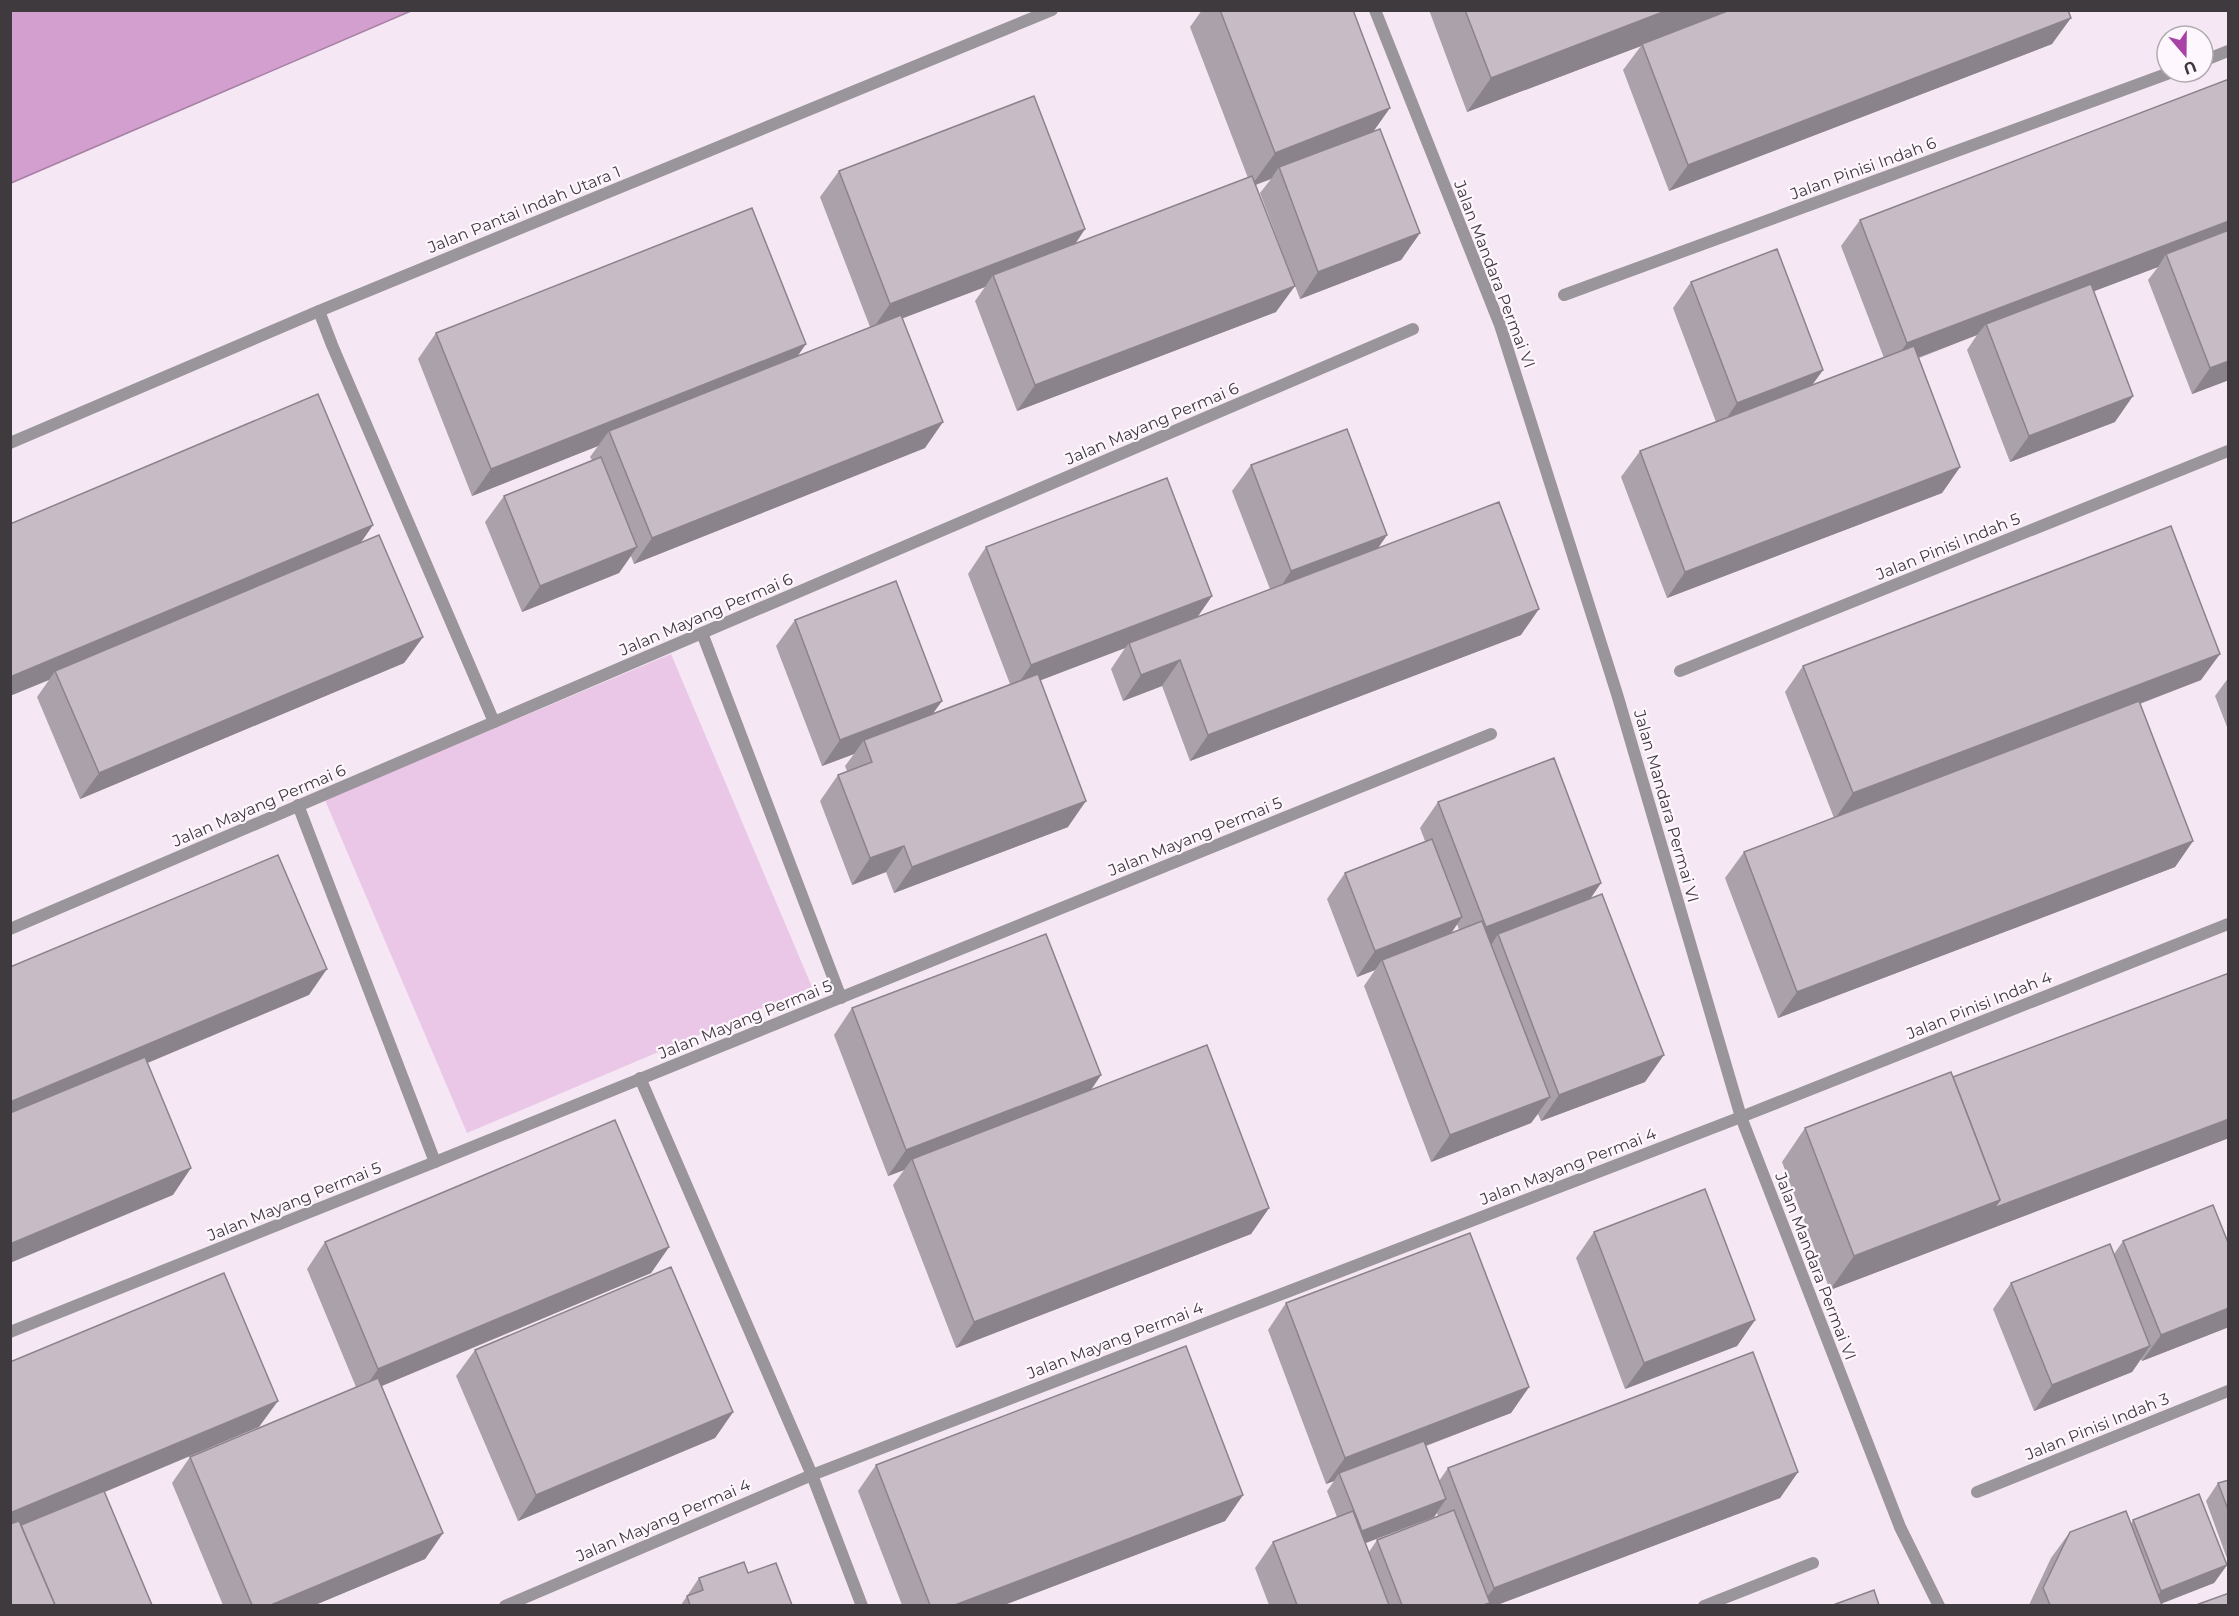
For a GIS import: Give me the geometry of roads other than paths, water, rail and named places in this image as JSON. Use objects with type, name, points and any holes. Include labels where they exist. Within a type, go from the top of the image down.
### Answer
[{"type":"street","name":"Jalan Pantai Indah Utara 1","points":[[10,443],[319,310],[1052,10]]},
{"type":"street","name":"Jalan Mandara Permai VI","points":[[1375,10],[1500,325],[1617,694],[1741,1117],[1900,1527],[1939,1605]]},
{"type":"street","name":"Jalan Pinisi Indah 6","points":[[1564,295],[2155,78]]},
{"type":"street","points":[[319,310],[494,722]]},
{"type":"street","name":"Jalan Mayang Permai 6","points":[[10,928],[1413,329]]},
{"type":"street","name":"Jalan Pinisi Indah 5","points":[[1680,671],[2229,451]]},
{"type":"street","points":[[702,633],[841,998]]},
{"type":"street","name":"Jalan Mayang Permai 5","points":[[10,1332],[1491,734]]},
{"type":"street","points":[[298,805],[435,1162]]},
{"type":"street","name":"Jalan Pinisi Indah 4","points":[[1741,1117],[2229,924]]},
{"type":"street","points":[[640,1078],[812,1474],[862,1605]]},
{"type":"street","name":"Jalan Mayang Permai 4","points":[[505,1605],[812,1474],[1741,1117]]},
{"type":"street","name":"Jalan Pinisi Indah 3","points":[[1977,1492],[2229,1391]]},
{"type":"street","points":[[1704,1605],[1813,1563]]}]
